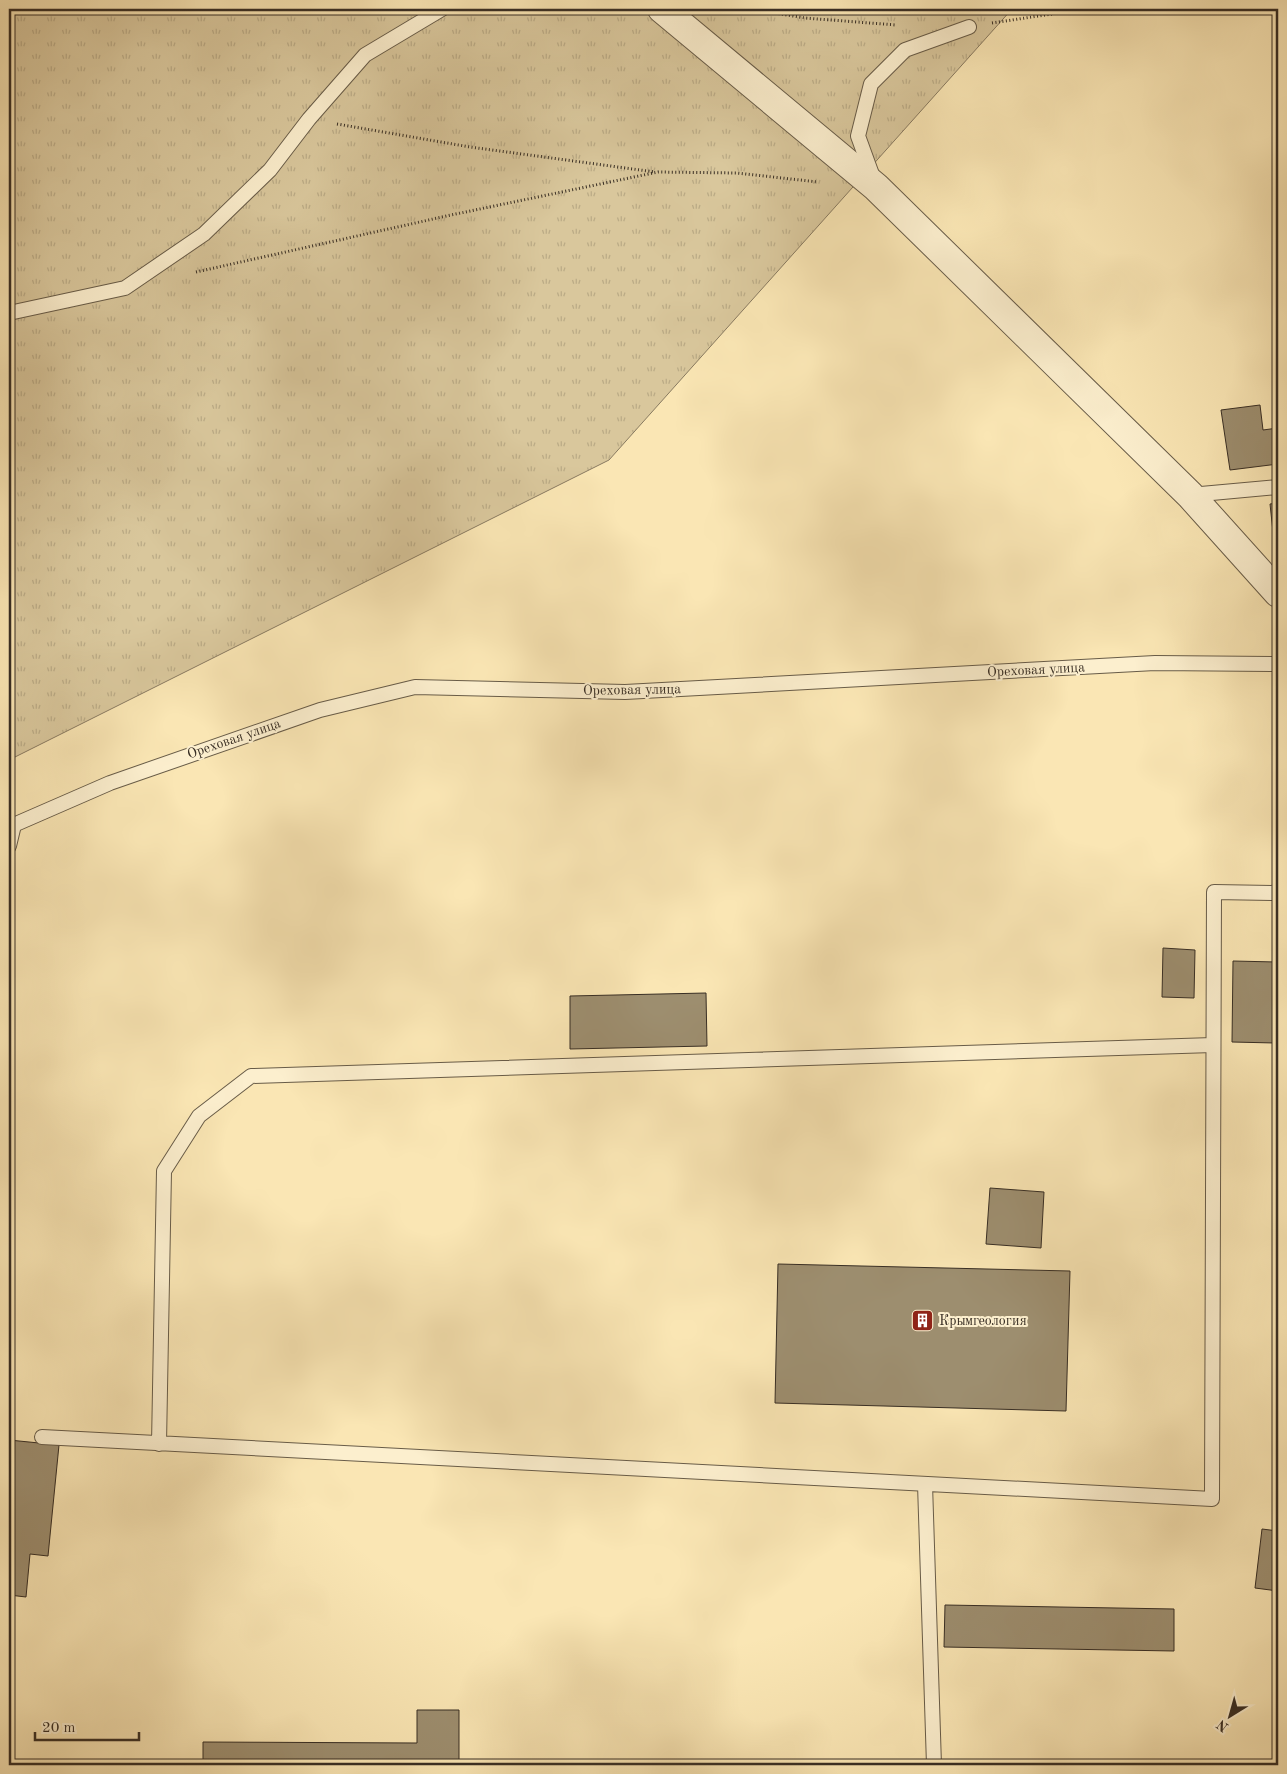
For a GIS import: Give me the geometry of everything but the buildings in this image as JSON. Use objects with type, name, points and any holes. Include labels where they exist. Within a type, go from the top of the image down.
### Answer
[{"type":"street","points":[[662,9],[876,187],[1190,494],[1278,593]]},
{"type":"lane","points":[[9,313],[125,288],[204,234],[270,170],[308,119],[365,55],[442,9]]},
{"type":"lane","points":[[876,187],[858,136],[871,84],[906,50],[969,27]]},
{"type":"lane","points":[[1190,494],[1278,487]]},
{"type":"lane","name":"Ореховая улица","points":[[11,826],[110,783],[320,710],[415,688],[625,692],[1156,663],[1278,664]]},
{"type":"lane","points":[[9,846],[11,826]]},
{"type":"lane","points":[[42,1437],[1212,1499],[1214,892],[1278,894]]},
{"type":"lane","points":[[159,1444],[164,1171],[199,1116],[251,1076],[1213,1044]]},
{"type":"lane","points":[[925,1484],[934,1765]]},
{"type":"path","points":[[308,119],[470,147],[658,172],[737,173],[820,182]]},
{"type":"path","points":[[194,273],[451,214],[658,172]]},
{"type":"green space","points":[[9,9],[1012,9],[609,460],[9,760]]},
{"type":"place","name":"Крымгеология","points":[[923,1321]]}]
